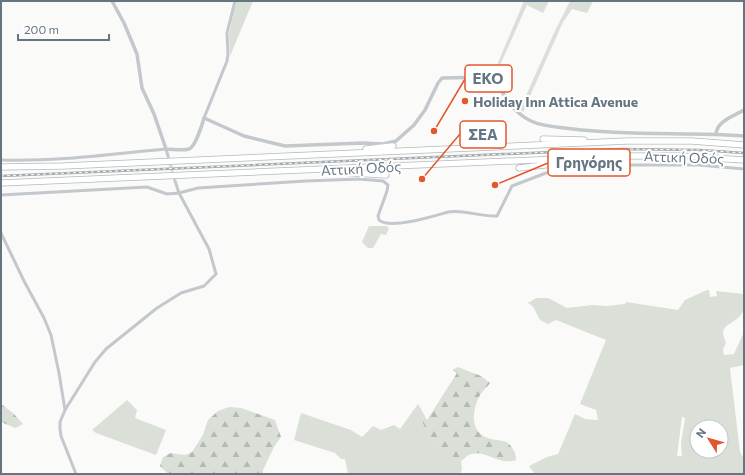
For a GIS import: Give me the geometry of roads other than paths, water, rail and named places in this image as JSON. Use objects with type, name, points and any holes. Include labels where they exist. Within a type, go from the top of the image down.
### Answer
[{"type":"highway","points":[[543,139],[588,140],[602,142]]},
{"type":"highway","name":"Αττική Οδός","points":[[1,167],[64,166],[602,142],[668,141],[744,146]]},
{"type":"highway","points":[[282,156],[307,152],[393,146]]},
{"type":"highway","name":"Αττική Οδός","points":[[1,184],[602,157],[667,155],[744,160]]},
{"type":"highway","points":[[519,168],[581,161],[602,157]]},
{"type":"highway","points":[[319,170],[356,174],[386,175]]},
{"type":"highway","points":[[1,187],[16,186],[27,182]]},
{"type":"street","points":[[112,1],[124,23],[137,54],[142,88],[154,114],[168,156]]},
{"type":"street","points":[[1,160],[20,161],[55,159],[190,148],[194,144],[227,62],[227,33],[235,1]]},
{"type":"street","points":[[204,118],[244,136],[285,146],[363,143],[383,144],[396,141],[414,125],[422,115],[442,78],[495,77],[502,92],[515,108],[532,122],[540,124],[593,131],[744,136]]},
{"type":"street","points":[[716,134],[717,129],[721,124],[744,110]]},
{"type":"street","points":[[1,195],[147,187],[167,194],[179,193],[198,188],[245,184],[359,178],[383,181],[388,186],[378,216],[379,220],[385,224],[408,222],[456,211],[497,216],[512,186],[546,173],[586,168],[634,165],[699,165],[744,169]]},
{"type":"street","points":[[76,474],[64,445],[60,422],[65,410],[95,362],[106,348],[157,308],[181,293],[204,286],[216,274],[209,249],[179,193],[175,181]]},
{"type":"street","points":[[1,233],[51,335],[65,410]]},
{"type":"tunnel","points":[[168,156],[175,181]]},
{"type":"railway","points":[[1,176],[621,149],[700,150],[744,153]]},
{"type":"place","name":"Holiday Inn Attica Avenue","points":[[465,101]]},
{"type":"place","name":"EKO","points":[[434,131]]},
{"type":"place","name":"ΣΕΑ","points":[[422,179]]},
{"type":"place","name":"Γρηγόρης","points":[[495,185]]}]
